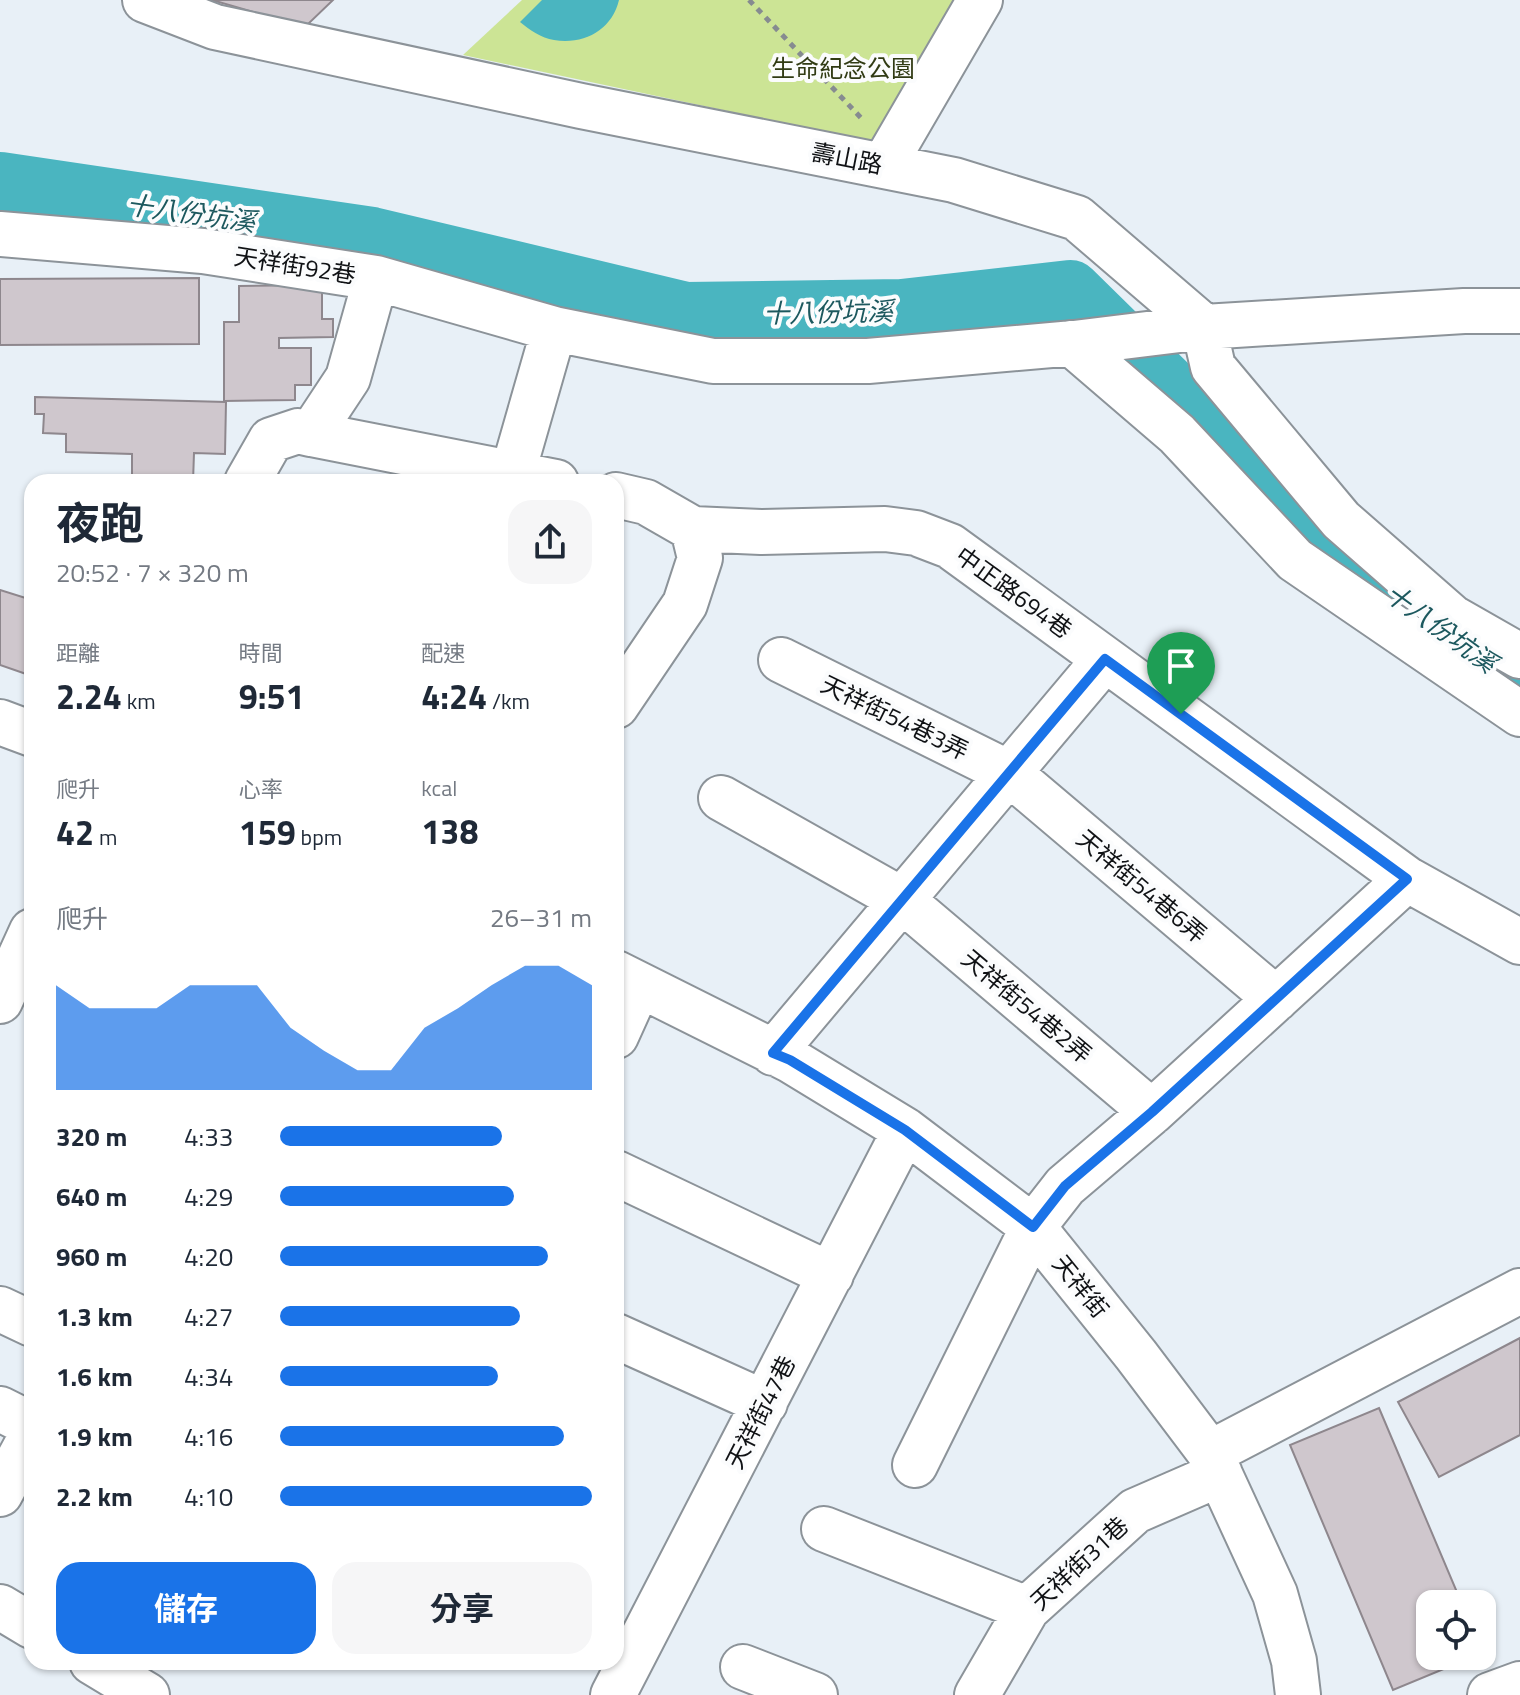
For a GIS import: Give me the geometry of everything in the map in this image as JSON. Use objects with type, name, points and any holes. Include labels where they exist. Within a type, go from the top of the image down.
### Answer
[{"type":"street","name":"壽山路","points":[[145,0],[215,27],[581,106],[954,180],[1077,218],[1194,328]]},
{"type":"street","points":[[884,165],[980,0]]},
{"type":"street","name":"天祥街92巷","points":[[0,234],[203,251],[376,278],[348,378],[311,434]]},
{"type":"street","points":[[376,278],[554,329],[713,361],[868,361],[1073,343],[1194,328],[1464,311],[1520,311]]},
{"type":"street","points":[[1194,328],[1213,367],[1341,520],[1453,618],[1520,656]]},
{"type":"street","points":[[511,474],[554,329]]},
{"type":"street","points":[[1073,343],[1177,434],[1295,560],[1520,714]]},
{"type":"street","points":[[252,474],[271,440],[298,431],[496,474]]},
{"type":"street","name":"中正路694巷","points":[[624,497],[646,502],[693,529],[761,532],[885,529],[916,533],[950,546],[1407,879],[1520,942]]},
{"type":"street","points":[[624,694],[685,604],[700,558],[693,529]]},
{"type":"street","points":[[1260,569],[1520,747]]},
{"type":"street","points":[[773,1053],[1105,659]]},
{"type":"street","name":"天祥街54巷3弄","points":[[781,660],[1009,773]]},
{"type":"street","points":[[0,722],[24,731]]},
{"type":"street","name":"天祥街54巷6弄","points":[[1009,773],[1276,999]]},
{"type":"street","name":"天祥街54巷2弄","points":[[721,798],[902,900],[1152,1112]]},
{"type":"street","points":[[915,1465],[1033,1227],[1065,1186],[1152,1112],[1407,879]]},
{"type":"street","points":[[0,1001],[24,948]]},
{"type":"street","name":"天祥街","points":[[628,979],[790,1060],[905,1130],[1033,1227],[1136,1355],[1215,1463],[1275,1594],[1294,1661],[1298,1695]]},
{"type":"street","name":"天祥街47巷","points":[[624,1653],[632,1622],[765,1403],[905,1130]]},
{"type":"street","points":[[624,1177],[831,1275]]},
{"type":"street","name":"天祥街31巷","points":[[977,1695],[1027,1609],[1135,1511],[1520,1291]]},
{"type":"street","points":[[0,1309],[24,1320]]},
{"type":"street","points":[[624,1340],[765,1403]]},
{"type":"street","points":[[0,1409],[24,1421]]},
{"type":"street","points":[[0,1494],[24,1450]]},
{"type":"street","points":[[824,1529],[1027,1609]]},
{"type":"street","points":[[0,1607],[24,1621]]},
{"type":"street","points":[[743,1667],[815,1695]]},
{"type":"street","points":[[105,1670],[147,1695]]},
{"type":"street","name":"天祥街47巷","points":[[613,1695],[620,1670]]},
{"type":"street","points":[[1490,1695],[1520,1684]]},
{"type":"path","points":[[749,0],[863,120],[884,165]]},
{"type":"green space","name":"生命紀念公園","points":[[522,0],[965,0],[879,143],[463,55]]},
{"type":"water","points":[[542,0],[619,0],[610,20],[603,27],[586,37],[565,41],[545,37],[520,22]]},
{"type":"building","points":[[212,0],[333,0],[305,27]]},
{"type":"building","points":[[199,278],[199,344],[0,345],[0,279]]},
{"type":"building","points":[[322,285],[322,319],[333,319],[333,337],[279,338],[279,348],[311,348],[311,385],[295,385],[295,400],[224,401],[224,322],[239,322],[239,286]]},
{"type":"building","points":[[35,397],[226,402],[225,454],[194,453],[193,474],[132,474],[132,454],[66,452],[66,434],[43,433],[44,414],[35,414]]},
{"type":"building","points":[[0,590],[24,598],[24,673],[0,665]]},
{"type":"building","points":[[1520,1338],[1520,1435],[1439,1477],[1398,1402]]},
{"type":"building","points":[[1379,1408],[1456,1590],[1416,1590],[1416,1670],[1441,1670],[1393,1690],[1290,1445]]},
{"type":"waterway","name":"十八份坑溪","points":[[0,184],[372,239],[686,314],[902,311],[1070,292],[1181,401],[1408,611],[1520,684]]},
{"type":"route","points":[[1105,659],[1181,714],[1407,879],[1152,1112],[1065,1186],[1033,1227],[905,1130],[790,1060],[773,1053],[1105,659]]}]
